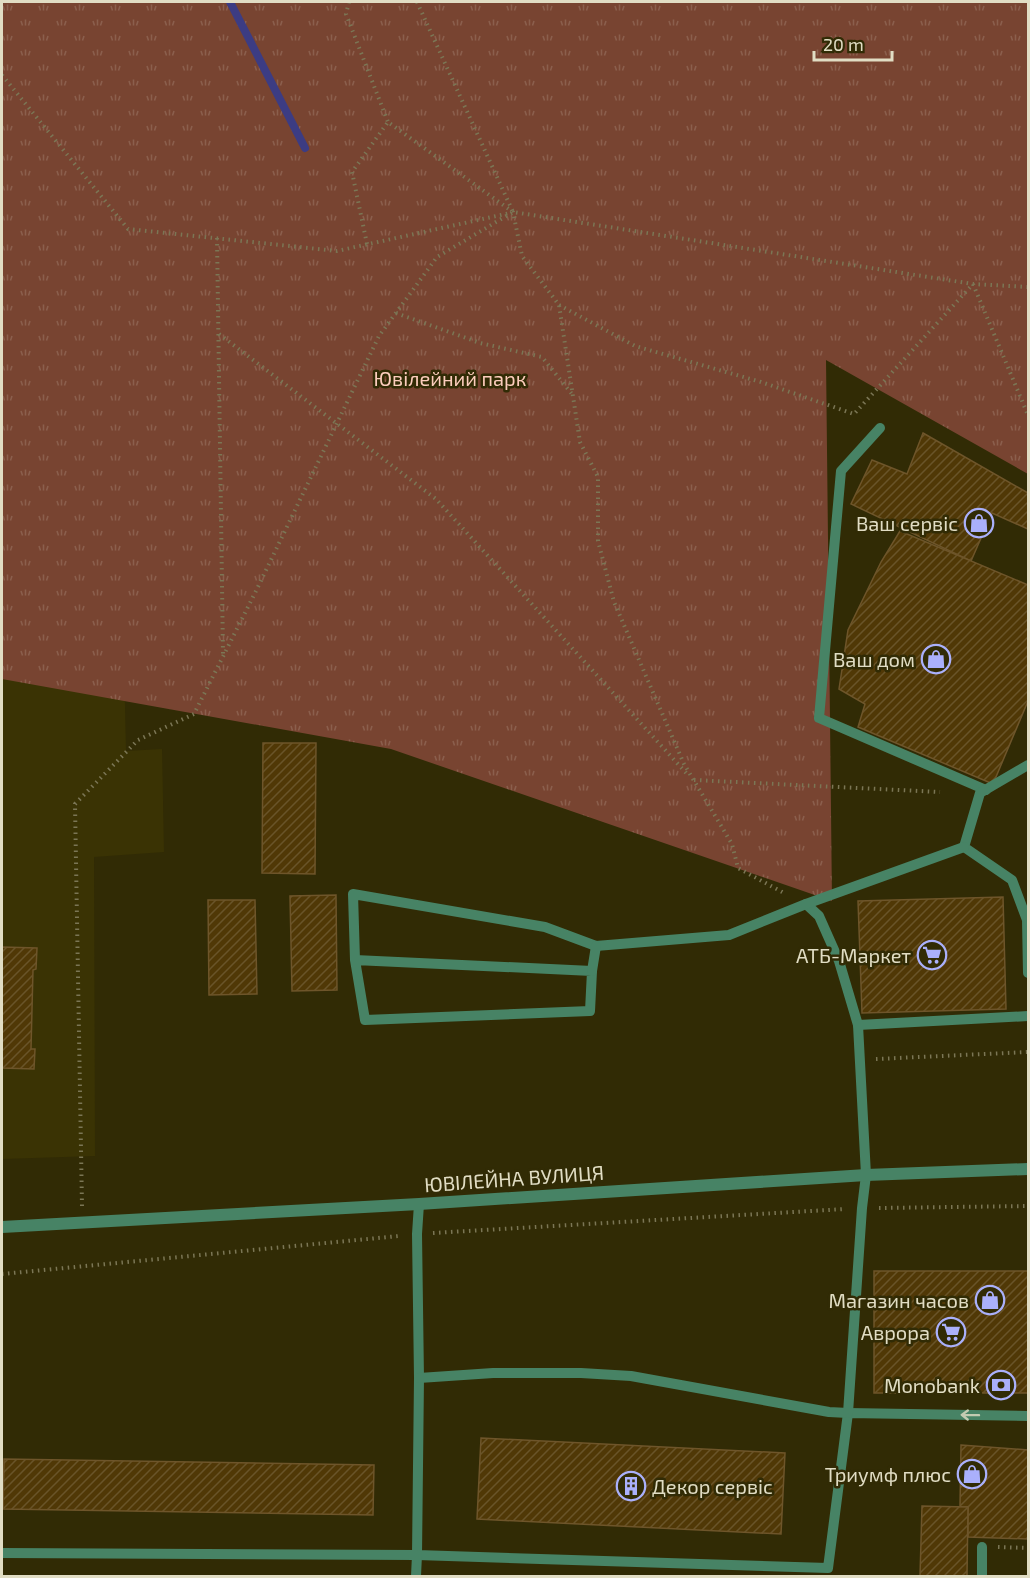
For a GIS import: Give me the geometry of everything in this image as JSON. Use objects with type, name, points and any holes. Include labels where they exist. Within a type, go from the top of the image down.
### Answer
[{"type":"street","name":"ЮВІЛЕЙНА ВУЛИЦЯ","points":[[2,1227],[419,1204],[866,1175],[1029,1169]]},
{"type":"lane","points":[[880,428],[841,471],[819,718],[986,790]]},
{"type":"lane","points":[[964,847],[980,793],[1029,765]]},
{"type":"lane","points":[[596,946],[590,1011],[365,1020],[355,960],[353,894],[545,927],[596,946],[729,935],[806,904],[964,847]]},
{"type":"lane","points":[[964,847],[1012,880],[1027,920],[1029,973]]},
{"type":"lane","points":[[2,1553],[417,1555],[828,1572],[848,1413],[866,1175],[858,1025],[839,961],[819,916],[806,904]]},
{"type":"lane","points":[[355,960],[592,971]]},
{"type":"lane","points":[[858,1025],[1029,1017]]},
{"type":"lane","points":[[416,1576],[419,1204]]},
{"type":"lane","points":[[419,1378],[581,1372],[631,1376],[829,1412],[1029,1416]]},
{"type":"lane","points":[[982,1547],[982,1576]]},
{"type":"path","points":[[349,2],[346,14],[388,122],[513,212]]},
{"type":"path","points":[[417,2],[513,212],[522,256],[560,305],[635,346],[761,382],[854,414],[973,284]]},
{"type":"path","points":[[2,75],[128,229],[337,251],[513,212],[973,284],[1029,287]]},
{"type":"path","points":[[367,244],[352,172],[388,122]]},
{"type":"path","points":[[82,1223],[75,804],[138,740],[194,714],[379,336],[437,257],[513,212]]},
{"type":"path","points":[[218,238],[223,656]]},
{"type":"path","points":[[973,284],[1029,415]]},
{"type":"path","points":[[560,305],[580,442],[598,477],[598,541],[614,602],[684,764],[732,844],[738,868],[806,904]]},
{"type":"path","points":[[396,313],[480,343],[542,357],[573,395]]},
{"type":"path","points":[[219,334],[436,500],[694,781],[944,792]]},
{"type":"path","points":[[860,1059],[1029,1052]]},
{"type":"path","points":[[2,1274],[417,1234],[862,1208],[1029,1206]]},
{"type":"path","points":[[982,1547],[1029,1548]]},
{"type":"shaded area","points":[[2,280],[124,662],[126,751],[162,749],[164,852],[94,857],[95,1156],[2,1159]]},
{"type":"green space","name":"Ювілейний парк","points":[[2,2],[1028,2],[1028,474],[826,360],[832,901],[391,749],[2,679]]},
{"type":"building","points":[[923,433],[1028,493],[1028,529],[992,513],[971,561],[851,504],[872,460],[907,474]]},
{"type":"building","name":"Ваш дом","points":[[900,531],[1028,585],[1028,701],[993,784],[858,727],[865,704],[839,689],[848,630],[881,562]]},
{"type":"building","points":[[263,743],[316,743],[315,874],[262,873]]},
{"type":"building","points":[[336,895],[337,990],[292,991],[290,896]]},
{"type":"building","name":"АТБ-Маркет","points":[[1003,897],[1006,1009],[862,1013],[858,901]]},
{"type":"building","points":[[208,900],[255,900],[257,994],[209,995]]},
{"type":"building","points":[[2,947],[37,948],[36,969],[33,970],[31,1049],[35,1049],[34,1069],[2,1068]]},
{"type":"building","name":"Аврора","points":[[874,1271],[1028,1271],[1028,1393],[874,1393]]},
{"type":"building","name":"Декор сервіс","points":[[481,1438],[785,1453],[781,1534],[477,1519]]},
{"type":"building","points":[[961,1445],[1028,1450],[1028,1539],[968,1537],[968,1507],[960,1507]]},
{"type":"building","points":[[4,1459],[374,1465],[373,1515],[3,1509]]},
{"type":"building","points":[[922,1506],[968,1507],[967,1576],[920,1576]]},
{"type":"waterway","points":[[230,2],[305,148]]},
{"type":"place","name":"Ваш сервіс","points":[[979,523]]},
{"type":"place","name":"Ваш дом","points":[[936,659]]},
{"type":"place","name":"АТБ-Маркет","points":[[932,955]]},
{"type":"place","name":"Магазин часов","points":[[990,1300]]},
{"type":"place","name":"Аврора","points":[[951,1332]]},
{"type":"place","name":"Monobank","points":[[1001,1385]]},
{"type":"place","name":"Триумф плюс","points":[[972,1474]]},
{"type":"place","name":"Декор сервіс","points":[[631,1486]]}]
